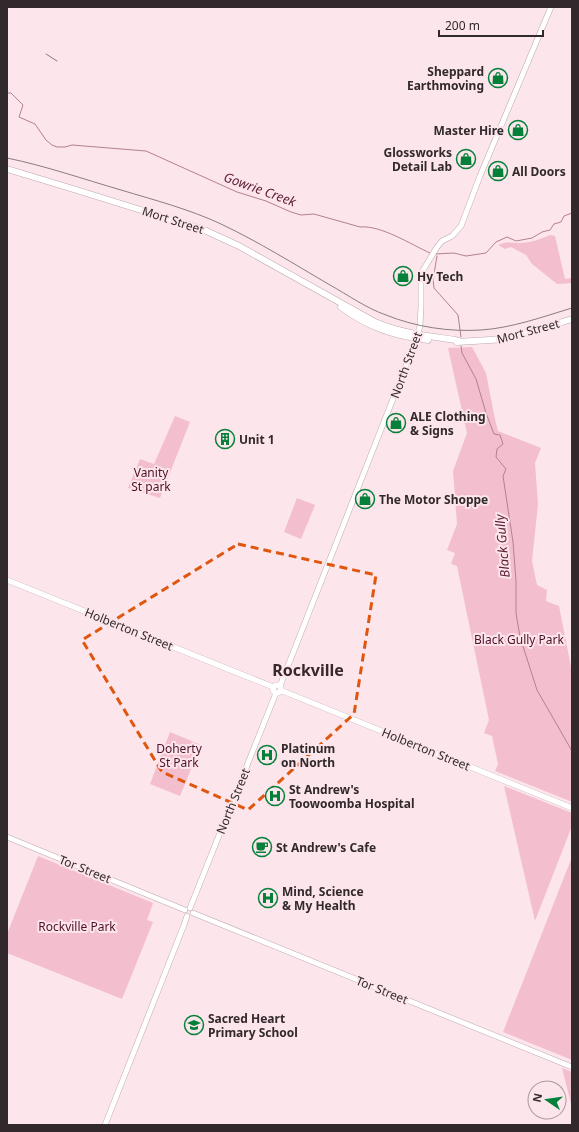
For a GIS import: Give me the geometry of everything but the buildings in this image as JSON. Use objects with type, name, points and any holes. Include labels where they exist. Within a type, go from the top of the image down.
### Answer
[{"type":"main road","name":"Mort Street","points":[[7,170],[78,190],[202,229],[240,246],[328,296],[347,312],[370,325],[396,335],[469,342],[506,339],[572,319]]},
{"type":"main road","name":"Holberton Street","points":[[7,580],[273,687],[273,691],[279,690],[285,692],[572,808]]},
{"type":"street","name":"North Street","points":[[105,1125],[279,690],[417,337],[420,326],[422,276],[424,268],[442,241],[452,236],[461,226],[551,7]]},
{"type":"street","name":"Tor Street","points":[[7,837],[572,1066]]},
{"type":"highlighted area","points":[[238,544],[376,575],[354,714],[248,810],[162,772],[82,640]]},
{"type":"green space","points":[[550,235],[555,236],[565,279],[572,278],[572,283],[557,284],[532,264],[526,255],[511,247],[505,249],[498,245],[528,242]]},
{"type":"green space","name":"Black Gully Park","points":[[472,347],[486,373],[498,431],[541,448],[535,463],[538,504],[532,561],[537,585],[547,590],[546,601],[559,606],[572,672],[572,802],[495,771],[498,764],[492,736],[484,733],[489,720],[457,566],[451,564],[455,553],[447,550],[457,524],[453,471],[467,433],[448,348]]},
{"type":"green space","name":"Vanity St park","points":[[175,416],[190,422],[160,498],[128,488],[140,459],[154,464]]},
{"type":"green space","points":[[297,498],[315,505],[301,539],[284,532]]},
{"type":"green space","name":"Doherty St Park","points":[[170,732],[201,745],[180,796],[150,784]]},
{"type":"green space","points":[[504,786],[572,813],[572,826],[535,921]]},
{"type":"green space","name":"Rockville Park","points":[[38,856],[153,903],[147,920],[153,922],[122,999],[7,953],[7,934]]},
{"type":"green space","points":[[572,857],[572,1060],[503,1032]]},
{"type":"green space","points":[[562,1068],[572,1072],[572,1108],[567,1088],[567,1080],[565,1080]]},
{"type":"waterway","name":"Gowrie Creek","points":[[7,93],[11,93],[23,105],[19,117],[35,124],[46,140],[57,147],[72,145],[146,151],[237,192],[266,201],[291,212],[301,215],[314,214],[360,227],[377,229],[430,253]]},
{"type":"waterway","name":"Gowrie Creek","points":[[435,254],[454,253],[466,256],[486,253],[496,242],[507,237],[516,241],[532,238],[542,232],[550,230],[554,224],[561,222],[564,216],[572,213]]},
{"type":"waterway","name":"Black Gully","points":[[437,256],[433,280],[434,288],[458,315],[461,337]]},
{"type":"waterway","name":"Black Gully","points":[[461,346],[462,353],[476,379],[494,434],[500,435],[503,444],[497,449],[496,457],[506,469],[503,476],[513,542],[516,581],[516,613],[520,637],[537,690],[572,751]]},
{"type":"railway","points":[[46,54],[57,61]]},
{"type":"railway","points":[[7,158],[159,201],[209,219],[263,246],[371,309],[409,323],[433,328],[457,330],[493,329],[516,325],[572,308]]},
{"type":"place","name":"Sheppard Earthmoving","points":[[498,78]]},
{"type":"place","name":"Master Hire","points":[[518,130]]},
{"type":"place","name":"Glossworks Detail Lab","points":[[466,159]]},
{"type":"place","name":"All Doors","points":[[498,171]]},
{"type":"place","name":"Hy Tech","points":[[403,276]]},
{"type":"place","name":"ALE Clothing & Signs","points":[[396,423]]},
{"type":"place","name":"Unit 1","points":[[225,439]]},
{"type":"place","name":"The Motor Shoppe","points":[[365,499]]},
{"type":"place","name":"Platinum on North","points":[[267,755]]},
{"type":"place","name":"St Andrew's Toowoomba Hospital","points":[[275,796]]},
{"type":"place","name":"St Andrew's Cafe","points":[[262,847]]},
{"type":"place","name":"Mind, Science & My Health","points":[[268,898]]},
{"type":"place","name":"Sacred Heart Primary School","points":[[194,1025]]},
{"type":"district","name":"Rockville","points":[[308,670]]}]
